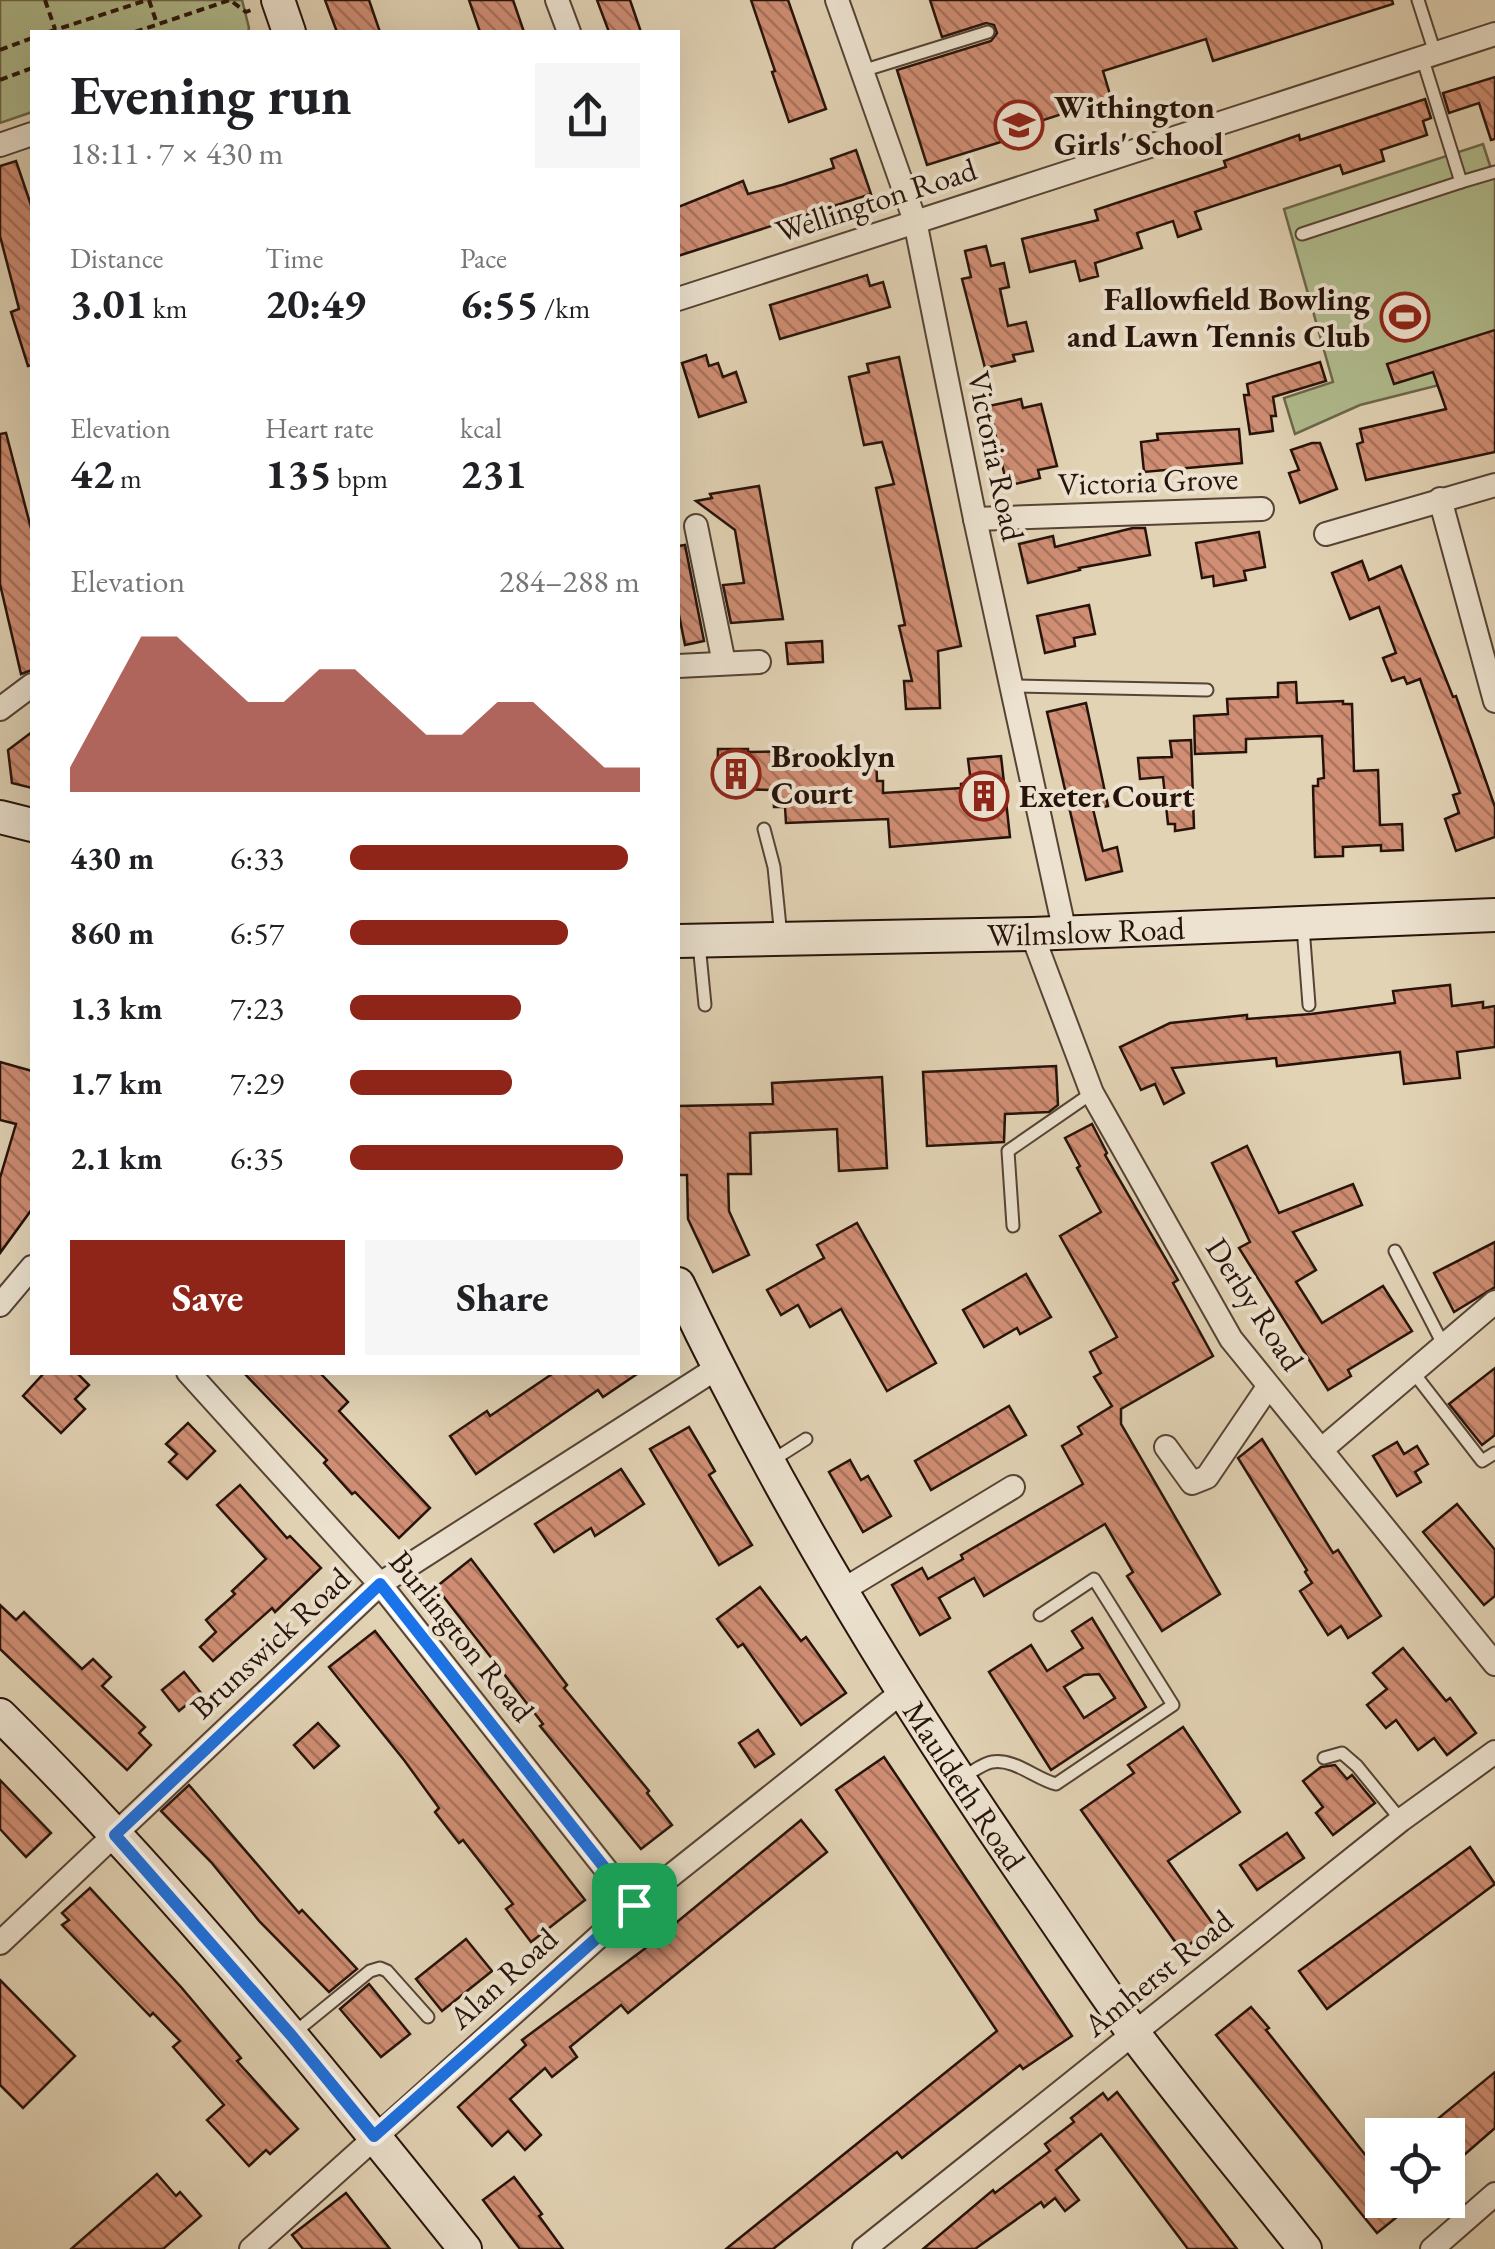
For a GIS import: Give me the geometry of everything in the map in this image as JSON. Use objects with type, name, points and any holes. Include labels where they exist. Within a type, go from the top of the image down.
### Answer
[{"type":"street","points":[[278,0],[288,30]]},
{"type":"street","points":[[557,0],[568,30]]},
{"type":"street","name":"Victoria Road","points":[[837,0],[915,221],[1066,933]]},
{"type":"street","name":"Wellington Road","points":[[680,298],[1495,34]]},
{"type":"street","points":[[0,146],[30,135]]},
{"type":"street","points":[[1326,534],[1495,485]]},
{"type":"street","points":[[1440,499],[1495,702]]},
{"type":"street","name":"Victoria Grove","points":[[975,518],[1262,509]]},
{"type":"street","points":[[696,526],[724,663]]},
{"type":"street","points":[[680,666],[724,663],[766,669]]},
{"type":"street","points":[[0,709],[30,686]]},
{"type":"street","points":[[0,817],[30,824]]},
{"type":"street","name":"Wilmslow Road","points":[[688,940],[1066,933],[1495,916]]},
{"type":"street","name":"Derby Road","points":[[1032,934],[1092,1093],[1231,1339],[1495,1664]]},
{"type":"street","points":[[0,1305],[30,1269]]},
{"type":"street","name":"Mauldeth Road","points":[[680,1288],[717,1368],[770,1462],[902,1692],[958,1780],[1134,2034],[1305,2249]]},
{"type":"street","points":[[1321,1450],[1495,1302]]},
{"type":"street","name":"Brunswick Road","points":[[0,1943],[380,1584],[717,1368]]},
{"type":"street","name":"Burlington Road","points":[[191,1375],[380,1584],[634,1905]]},
{"type":"street","points":[[1166,1447],[1192,1483],[1207,1477],[1268,1387]]},
{"type":"street","points":[[843,1590],[1014,1487]]},
{"type":"street","name":"Alan Road","points":[[251,2249],[634,1905],[902,1692]]},
{"type":"street","points":[[2,1720],[115,1835],[291,2035],[465,2249]]},
{"type":"street","name":"Amherst Road","points":[[864,2249],[1402,1820],[1495,1752]]},
{"type":"street","points":[[1432,2249],[1495,2194]]},
{"type":"lane","points":[[1418,0],[1428,55],[1462,182]]},
{"type":"lane","points":[[862,72],[988,32]]},
{"type":"lane","points":[[1302,234],[1495,172]]},
{"type":"lane","points":[[1014,686],[1207,690]]},
{"type":"lane","points":[[764,829],[774,867],[781,937]]},
{"type":"lane","points":[[1302,923],[1310,1005]]},
{"type":"lane","points":[[688,940],[705,1005]]},
{"type":"lane","points":[[1013,1226],[1008,1151],[1092,1093]]},
{"type":"lane","points":[[1395,1251],[1444,1346]]},
{"type":"lane","points":[[1413,1372],[1482,1461],[1495,1452]]},
{"type":"lane","points":[[770,1462],[806,1439]]},
{"type":"lane","points":[[958,1780],[992,1762],[1017,1766],[1040,1780],[1056,1784],[1173,1704],[1094,1579],[1040,1615]]},
{"type":"lane","points":[[1324,1758],[1342,1753],[1402,1820]]},
{"type":"lane","points":[[291,2035],[370,1971],[380,1968],[428,2017]]},
{"type":"path","points":[[45,0],[52,30]]},
{"type":"path","points":[[59,30],[148,0],[158,25]]},
{"type":"path","points":[[142,30],[230,0],[246,12],[278,0]]},
{"type":"path","points":[[0,50],[30,39]]},
{"type":"path","points":[[0,80],[30,69]]},
{"type":"green space","points":[[0,0],[242,0],[248,30],[30,30],[30,113],[0,123]]},
{"type":"green space","name":"Fallowfield Bowling and Lawn Tennis Club","points":[[1483,144],[1495,181],[1495,371],[1360,405],[1295,434],[1284,398],[1333,382],[1284,209]]},
{"type":"building","points":[[325,0],[369,0],[379,30],[336,30]]},
{"type":"building","points":[[469,0],[513,0],[523,30],[479,30]]},
{"type":"building","points":[[597,0],[630,0],[640,30],[608,30]]},
{"type":"building","points":[[751,0],[788,0],[826,109],[789,122]]},
{"type":"building","points":[[930,0],[1392,0],[1393,4],[1213,61],[1206,39],[1103,71],[1111,98],[1031,124],[1033,132],[927,165],[897,70],[991,41],[997,33],[994,25],[986,23],[942,37]]},
{"type":"building","points":[[1495,77],[1495,139],[1491,140],[1479,103],[1449,113],[1443,93]]},
{"type":"building","points":[[1425,99],[1431,118],[1423,121],[1427,135],[1381,150],[1384,161],[1343,174],[1340,165],[1195,212],[1201,229],[1178,237],[1173,221],[1137,233],[1142,248],[1095,263],[1098,276],[1080,281],[1075,261],[1030,272],[1022,239],[1098,220],[1095,210],[1226,167],[1224,161]]},
{"type":"building","points":[[856,150],[871,194],[680,255],[680,206],[743,181],[748,194],[782,185],[834,168],[831,159]]},
{"type":"building","points":[[16,161],[30,202],[28,366],[11,312],[19,309],[0,236],[0,166]]},
{"type":"building","points":[[986,246],[991,266],[1004,263],[1009,287],[1000,289],[1008,326],[1026,322],[1033,351],[1013,355],[1015,361],[985,368],[962,279],[971,277],[965,251]]},
{"type":"building","points":[[867,275],[870,286],[883,282],[890,307],[780,339],[770,305]]},
{"type":"building","points":[[1495,330],[1495,452],[1366,480],[1357,444],[1363,442],[1360,429],[1446,409],[1433,372],[1394,384],[1387,364]]},
{"type":"building","points":[[706,355],[709,366],[718,363],[723,377],[736,372],[746,402],[699,417],[682,363]]},
{"type":"building","points":[[899,357],[961,646],[938,651],[940,708],[906,709],[904,681],[912,681],[899,626],[905,625],[876,488],[894,484],[882,442],[864,445],[849,377],[869,372],[867,364]]},
{"type":"building","points":[[1320,362],[1326,381],[1273,397],[1273,431],[1250,434],[1244,395],[1249,395],[1247,384]]},
{"type":"building","points":[[1021,399],[1023,408],[1041,404],[1057,466],[1038,470],[1040,478],[1007,486],[989,406]]},
{"type":"building","points":[[1239,429],[1242,463],[1144,472],[1141,442],[1158,440],[1157,434]]},
{"type":"building","points":[[6,433],[30,524],[30,671],[21,674],[0,584],[0,434]]},
{"type":"building","points":[[1320,443],[1337,489],[1300,503],[1289,473],[1299,470],[1291,450]]},
{"type":"building","points":[[759,486],[783,619],[731,623],[723,585],[744,583],[735,530],[696,501],[712,498],[710,494]]},
{"type":"building","points":[[1145,528],[1150,555],[1079,568],[1028,583],[1019,544],[1053,536],[1055,547]]},
{"type":"building","points":[[1259,532],[1265,567],[1244,571],[1246,580],[1214,586],[1213,576],[1202,578],[1196,543]]},
{"type":"building","points":[[685,545],[704,641],[685,645],[680,620],[680,546]]},
{"type":"building","points":[[1362,561],[1369,580],[1401,566],[1453,697],[1456,696],[1495,807],[1495,837],[1456,851],[1445,819],[1459,813],[1453,795],[1460,793],[1420,679],[1407,684],[1404,677],[1392,681],[1383,658],[1396,653],[1379,607],[1350,619],[1332,573]]},
{"type":"building","points":[[1089,605],[1095,634],[1074,638],[1075,646],[1045,653],[1037,616]]},
{"type":"building","points":[[822,641],[823,662],[788,664],[786,643]]},
{"type":"building","points":[[1296,682],[1297,703],[1352,704],[1354,771],[1378,770],[1380,825],[1402,824],[1403,850],[1381,851],[1381,845],[1343,847],[1343,856],[1315,857],[1313,786],[1324,778],[1322,736],[1246,739],[1246,752],[1195,754],[1194,716],[1228,714],[1227,699],[1278,697],[1278,683]]},
{"type":"building","points":[[1086,703],[1108,806],[1093,809],[1103,851],[1117,847],[1122,871],[1086,880],[1047,712]]},
{"type":"building","points":[[30,734],[30,788],[12,783],[8,750]]},
{"type":"building","points":[[1191,740],[1194,828],[1175,831],[1175,824],[1168,824],[1163,777],[1140,779],[1138,758],[1172,757],[1170,741]]},
{"type":"building","points":[[718,749],[799,751],[799,755],[829,756],[876,754],[877,781],[883,781],[883,793],[961,788],[961,784],[971,783],[968,759],[1001,756],[1010,837],[890,847],[888,819],[786,823],[785,807],[774,807],[773,790],[717,789]]},
{"type":"building","points":[[1450,985],[1452,1006],[1483,1002],[1483,1008],[1495,1006],[1495,1047],[1457,1052],[1460,1078],[1404,1084],[1400,1052],[1277,1066],[1276,1058],[1172,1068],[1184,1093],[1164,1104],[1155,1084],[1141,1090],[1120,1047],[1170,1023],[1247,1015],[1247,1019],[1311,1014],[1395,1003],[1393,991]]},
{"type":"building","points":[[0,1062],[30,1070],[30,1212],[0,1253],[0,1178],[16,1124],[0,1120]]},
{"type":"building","points":[[1056,1066],[1058,1105],[1049,1112],[1005,1114],[1004,1142],[927,1146],[923,1072]]},
{"type":"building","points":[[882,1077],[887,1168],[839,1171],[837,1129],[750,1133],[751,1174],[728,1174],[729,1211],[749,1255],[713,1272],[688,1219],[687,1175],[680,1175],[680,1106],[773,1104],[772,1083]]},
{"type":"building","points":[[1092,1124],[1105,1155],[1178,1280],[1173,1283],[1213,1356],[1121,1409],[1121,1424],[1220,1594],[1162,1631],[1127,1576],[1133,1572],[1105,1524],[984,1596],[974,1578],[939,1598],[950,1618],[920,1635],[892,1585],[922,1568],[928,1579],[963,1559],[961,1555],[1083,1484],[1062,1446],[1082,1434],[1078,1427],[1112,1406],[1094,1377],[1101,1373],[1090,1352],[1117,1337],[1060,1236],[1101,1212],[1065,1138]]},
{"type":"building","points":[[1247,1146],[1279,1213],[1353,1184],[1362,1205],[1293,1232],[1316,1270],[1296,1282],[1322,1323],[1383,1286],[1412,1331],[1348,1370],[1351,1376],[1328,1390],[1239,1248],[1250,1242],[1212,1163]]},
{"type":"building","points":[[857,1223],[936,1363],[887,1391],[841,1309],[810,1327],[798,1305],[781,1315],[767,1290],[824,1258],[817,1245]]},
{"type":"building","points":[[1495,1242],[1495,1287],[1454,1312],[1434,1273]]},
{"type":"building","points":[[1026,1274],[1051,1317],[1020,1334],[1017,1328],[984,1347],[963,1310]]},
{"type":"building","points":[[1495,1368],[1495,1435],[1482,1445],[1449,1404]]},
{"type":"building","points":[[42,1375],[79,1375],[89,1385],[75,1399],[85,1409],[61,1433],[23,1396]]},
{"type":"building","points":[[246,1375],[322,1375],[348,1402],[339,1411],[430,1508],[399,1538],[355,1492],[352,1494],[324,1463],[327,1460]]},
{"type":"building","points":[[551,1375],[636,1375],[603,1397],[598,1390],[476,1474],[450,1436],[487,1411],[490,1416]]},
{"type":"building","points":[[1009,1406],[1026,1435],[931,1490],[915,1461]]},
{"type":"building","points":[[188,1423],[215,1451],[187,1479],[169,1462],[177,1454],[166,1444]]},
{"type":"building","points":[[689,1427],[715,1471],[709,1475],[752,1545],[719,1565],[650,1449]]},
{"type":"building","points":[[1262,1439],[1333,1553],[1338,1550],[1381,1616],[1348,1638],[1341,1626],[1328,1635],[1300,1591],[1312,1583],[1307,1570],[1238,1458]]},
{"type":"building","points":[[1397,1442],[1404,1454],[1417,1446],[1428,1464],[1415,1472],[1421,1482],[1397,1496],[1373,1456]]},
{"type":"building","points":[[850,1460],[861,1480],[868,1476],[891,1516],[863,1532],[829,1472]]},
{"type":"building","points":[[621,1469],[644,1504],[595,1536],[591,1528],[554,1552],[535,1524]]},
{"type":"building","points":[[240,1485],[287,1538],[290,1536],[321,1568],[275,1612],[272,1608],[213,1661],[200,1647],[216,1632],[206,1620],[266,1559],[217,1505]]},
{"type":"building","points":[[1457,1504],[1495,1550],[1495,1596],[1484,1605],[1423,1532]]},
{"type":"building","points":[[471,1559],[567,1685],[564,1688],[672,1825],[641,1849],[540,1726],[543,1724],[436,1587]]},
{"type":"building","points":[[760,1587],[801,1641],[806,1637],[846,1693],[801,1725],[743,1644],[738,1647],[717,1619]]},
{"type":"building","points":[[0,1605],[16,1620],[24,1612],[82,1669],[93,1659],[111,1677],[102,1686],[145,1727],[139,1733],[151,1745],[127,1770],[0,1649]]},
{"type":"building","points":[[1092,1618],[1146,1707],[1051,1770],[989,1672],[1031,1645],[1047,1671],[1083,1648],[1072,1631]],"holes":[[[1099,1674],[1115,1698],[1084,1718],[1064,1687],[1084,1675]]]},
{"type":"building","points":[[375,1631],[585,1900],[531,1942],[506,1909],[513,1904],[463,1840],[459,1843],[404,1760],[329,1667]]},
{"type":"building","points":[[1403,1648],[1446,1701],[1450,1698],[1476,1733],[1447,1755],[1434,1738],[1418,1750],[1396,1720],[1386,1728],[1367,1705],[1387,1689],[1373,1673]]},
{"type":"building","points":[[184,1672],[201,1693],[179,1711],[162,1690]]},
{"type":"building","points":[[318,1723],[339,1746],[314,1768],[294,1745]]},
{"type":"building","points":[[1183,1727],[1240,1812],[1168,1861],[1215,1927],[1181,1950],[1081,1810],[1134,1773],[1128,1765]]},
{"type":"building","points":[[758,1730],[774,1754],[755,1767],[739,1743]]},
{"type":"building","points":[[884,1757],[1072,2036],[1023,2069],[1020,2065],[902,2158],[897,2152],[773,2249],[726,2249],[997,2031],[836,1790]]},
{"type":"building","points":[[1335,1765],[1347,1779],[1352,1775],[1375,1803],[1333,1835],[1316,1813],[1323,1807],[1303,1781],[1321,1767]]},
{"type":"building","points":[[0,1780],[51,1833],[26,1857],[0,1829]]},
{"type":"building","points":[[189,1785],[299,1913],[302,1910],[357,1969],[329,1992],[161,1811]]},
{"type":"building","points":[[801,1820],[827,1852],[628,2013],[621,2005],[570,2047],[577,2057],[552,2077],[545,2068],[510,2099],[541,2135],[525,2150],[508,2131],[492,2146],[458,2107],[526,2045],[522,2040],[643,1950]]},
{"type":"building","points":[[1287,1833],[1304,1858],[1257,1890],[1240,1865]]},
{"type":"building","points":[[1470,1847],[1495,1884],[1327,2009],[1299,1971]]},
{"type":"building","points":[[90,1888],[181,1987],[241,2058],[237,2061],[298,2129],[270,2154],[266,2150],[249,2166],[207,2120],[224,2105],[173,2047],[180,2041],[153,2013],[150,2016],[62,1925],[69,1920],[62,1913]]},
{"type":"building","points":[[466,1939],[492,1971],[442,2011],[416,1979]]},
{"type":"building","points":[[0,1980],[75,2056],[23,2108],[0,2085]]},
{"type":"building","points":[[369,1984],[410,2034],[381,2057],[340,2009]]},
{"type":"building","points":[[1251,2007],[1365,2155],[1365,2218],[1396,2218],[1377,2233],[1216,2035]]},
{"type":"building","points":[[1495,2072],[1495,2128],[1465,2154],[1465,2118],[1439,2118]]},
{"type":"building","points":[[1117,2092],[1237,2249],[1188,2249],[1101,2134],[1056,2170],[1079,2200],[1065,2211],[1055,2198],[1044,2207],[1041,2202],[975,2249],[923,2249],[993,2190],[995,2193],[1050,2151],[1045,2144],[1074,2122],[1071,2118],[1103,2093],[1108,2100]]},
{"type":"building","points":[[157,2174],[201,2216],[163,2249],[71,2249]]},
{"type":"building","points":[[514,2177],[563,2249],[520,2249],[483,2200]]},
{"type":"building","points":[[346,2193],[390,2249],[303,2249],[292,2235]]},
{"type":"place","name":"Withington Girls' School","points":[[1019,125]]},
{"type":"place","name":"Fallowfield Bowling and Lawn Tennis Club","points":[[1405,317]]},
{"type":"place","name":"Brooklyn Court","points":[[736,774]]},
{"type":"place","name":"Exeter Court","points":[[984,796]]},
{"type":"route","points":[[380,1584],[634,1905],[374,2136],[115,1835],[380,1584]]}]
